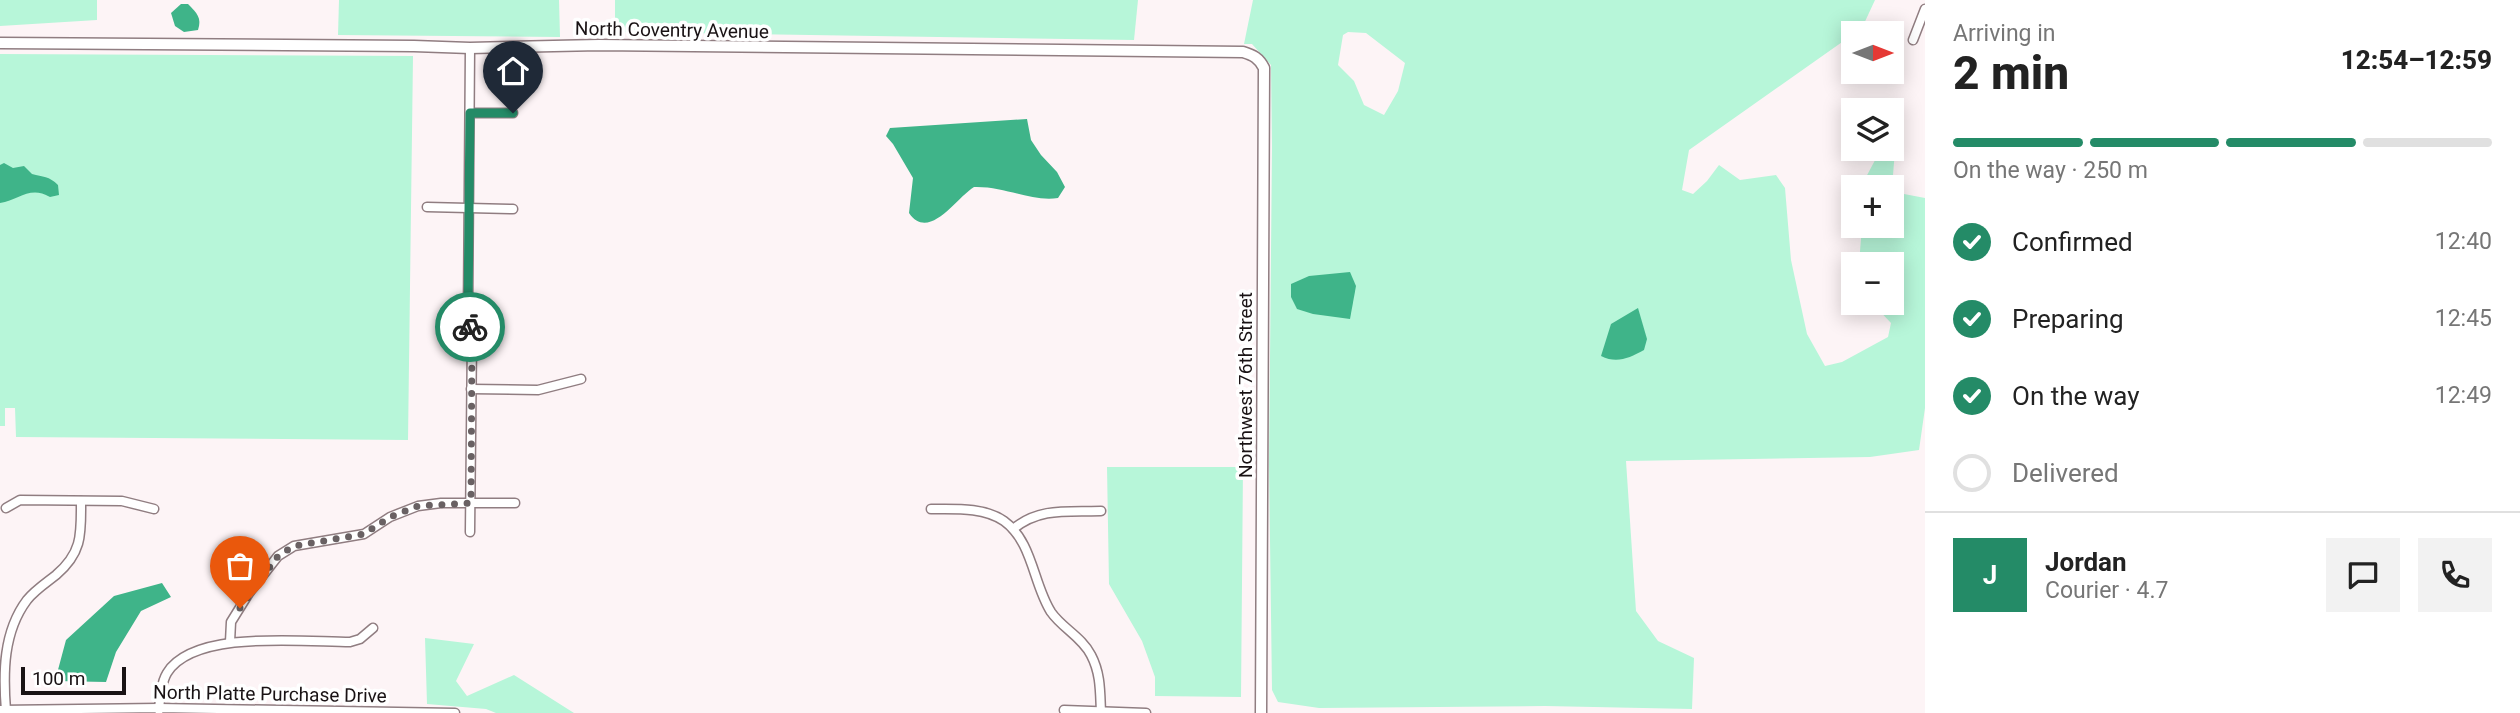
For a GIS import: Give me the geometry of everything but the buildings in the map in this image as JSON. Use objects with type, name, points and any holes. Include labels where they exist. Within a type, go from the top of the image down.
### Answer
[{"type":"street","points":[[1913,40],[1925,9]]},
{"type":"street","name":"North Coventry Avenue","points":[[0,43],[470,48],[605,45],[1151,49],[1243,51],[1258,58]]},
{"type":"street","points":[[470,48],[470,532]]},
{"type":"street","name":"Northwest 76th Street","points":[[1258,58],[1264,68],[1261,713]]},
{"type":"street","points":[[470,113],[513,113]]},
{"type":"street","points":[[427,207],[513,209]]},
{"type":"street","points":[[471,389],[538,390],[581,379]]},
{"type":"street","points":[[6,508],[20,500],[122,501],[155,509]]},
{"type":"street","points":[[3,710],[5,662],[10,634],[28,599],[68,563],[76,550],[81,535],[81,501]]},
{"type":"street","points":[[230,642],[231,622],[249,593],[278,556],[294,546],[364,534],[390,517],[418,506],[515,503]]},
{"type":"street","points":[[931,509],[988,513],[1003,520],[1013,529],[1023,543],[1052,614],[1073,632],[1090,653],[1100,677],[1101,712]]},
{"type":"street","points":[[1013,529],[1039,513],[1101,511]]},
{"type":"street","points":[[159,710],[161,689],[167,672],[191,652],[230,642],[350,642],[360,639],[373,628]]},
{"type":"street","name":"North Platte Purchase Drive","points":[[3,710],[455,713]]},
{"type":"street","points":[[1064,710],[1146,713]]},
{"type":"shaded area","points":[[0,0],[97,0],[97,20],[0,26]]},
{"type":"shaded area","points":[[339,0],[559,0],[560,37],[338,35]]},
{"type":"shaded area","points":[[615,0],[1138,0],[1134,40],[615,32]]},
{"type":"shaded area","points":[[1253,0],[1875,0],[1865,21],[1841,21],[1841,43],[1689,150],[1682,190],[1693,194],[1719,165],[1740,180],[1776,175],[1785,188],[1791,260],[1807,334],[1825,366],[1842,362],[1888,337],[1891,323],[1883,315],[1904,315],[1904,252],[1860,252],[1861,238],[1904,238],[1904,194],[1925,198],[1925,408],[1919,450],[1870,457],[1626,461],[1636,611],[1658,641],[1694,658],[1692,709],[1545,706],[1319,708],[1278,702],[1272,690],[1269,464],[1271,65],[1252,44],[1244,44]],"holes":[[[1348,32],[1366,33],[1405,63],[1398,91],[1384,115],[1364,105],[1354,81],[1338,65],[1343,35]]]},
{"type":"shaded area","points":[[181,4],[188,4],[196,13],[199,19],[198,30],[184,32],[175,26],[171,13]]},
{"type":"shaded area","points":[[0,54],[413,56],[408,440],[16,437],[15,408],[5,408],[5,426],[0,426]]},
{"type":"shaded area","points":[[1027,119],[1031,140],[1057,172],[1065,187],[1058,198],[1038,198],[974,187],[934,220],[925,223],[917,221],[909,213],[913,178],[886,136],[890,128]]},
{"type":"shaded area","points":[[1875,161],[1894,161],[1893,175],[1867,175]]},
{"type":"shaded area","points":[[4,163],[13,168],[24,166],[32,174],[52,180],[58,185],[59,195],[50,197],[36,192],[0,203],[0,165]]},
{"type":"shaded area","points":[[1350,272],[1356,286],[1350,319],[1297,309],[1291,297],[1291,284],[1309,276]]},
{"type":"shaded area","points":[[1638,308],[1647,339],[1644,350],[1618,360],[1601,356],[1611,324]]},
{"type":"shaded area","points":[[1107,467],[1243,467],[1241,697],[1155,696],[1155,677],[1142,641],[1109,584]]},
{"type":"shaded area","points":[[162,583],[171,597],[141,611],[116,652],[106,682],[55,681],[66,640],[114,596]]},
{"type":"shaded area","points":[[425,638],[474,644],[456,681],[467,696],[514,675],[574,713],[496,713],[486,709],[427,704]]},
{"type":"way so far","points":[[240,608],[278,556],[294,546],[364,534],[390,517],[418,506],[471,503],[470,327]]},
{"type":"route","points":[[470,327],[470,113],[513,113]]}]
